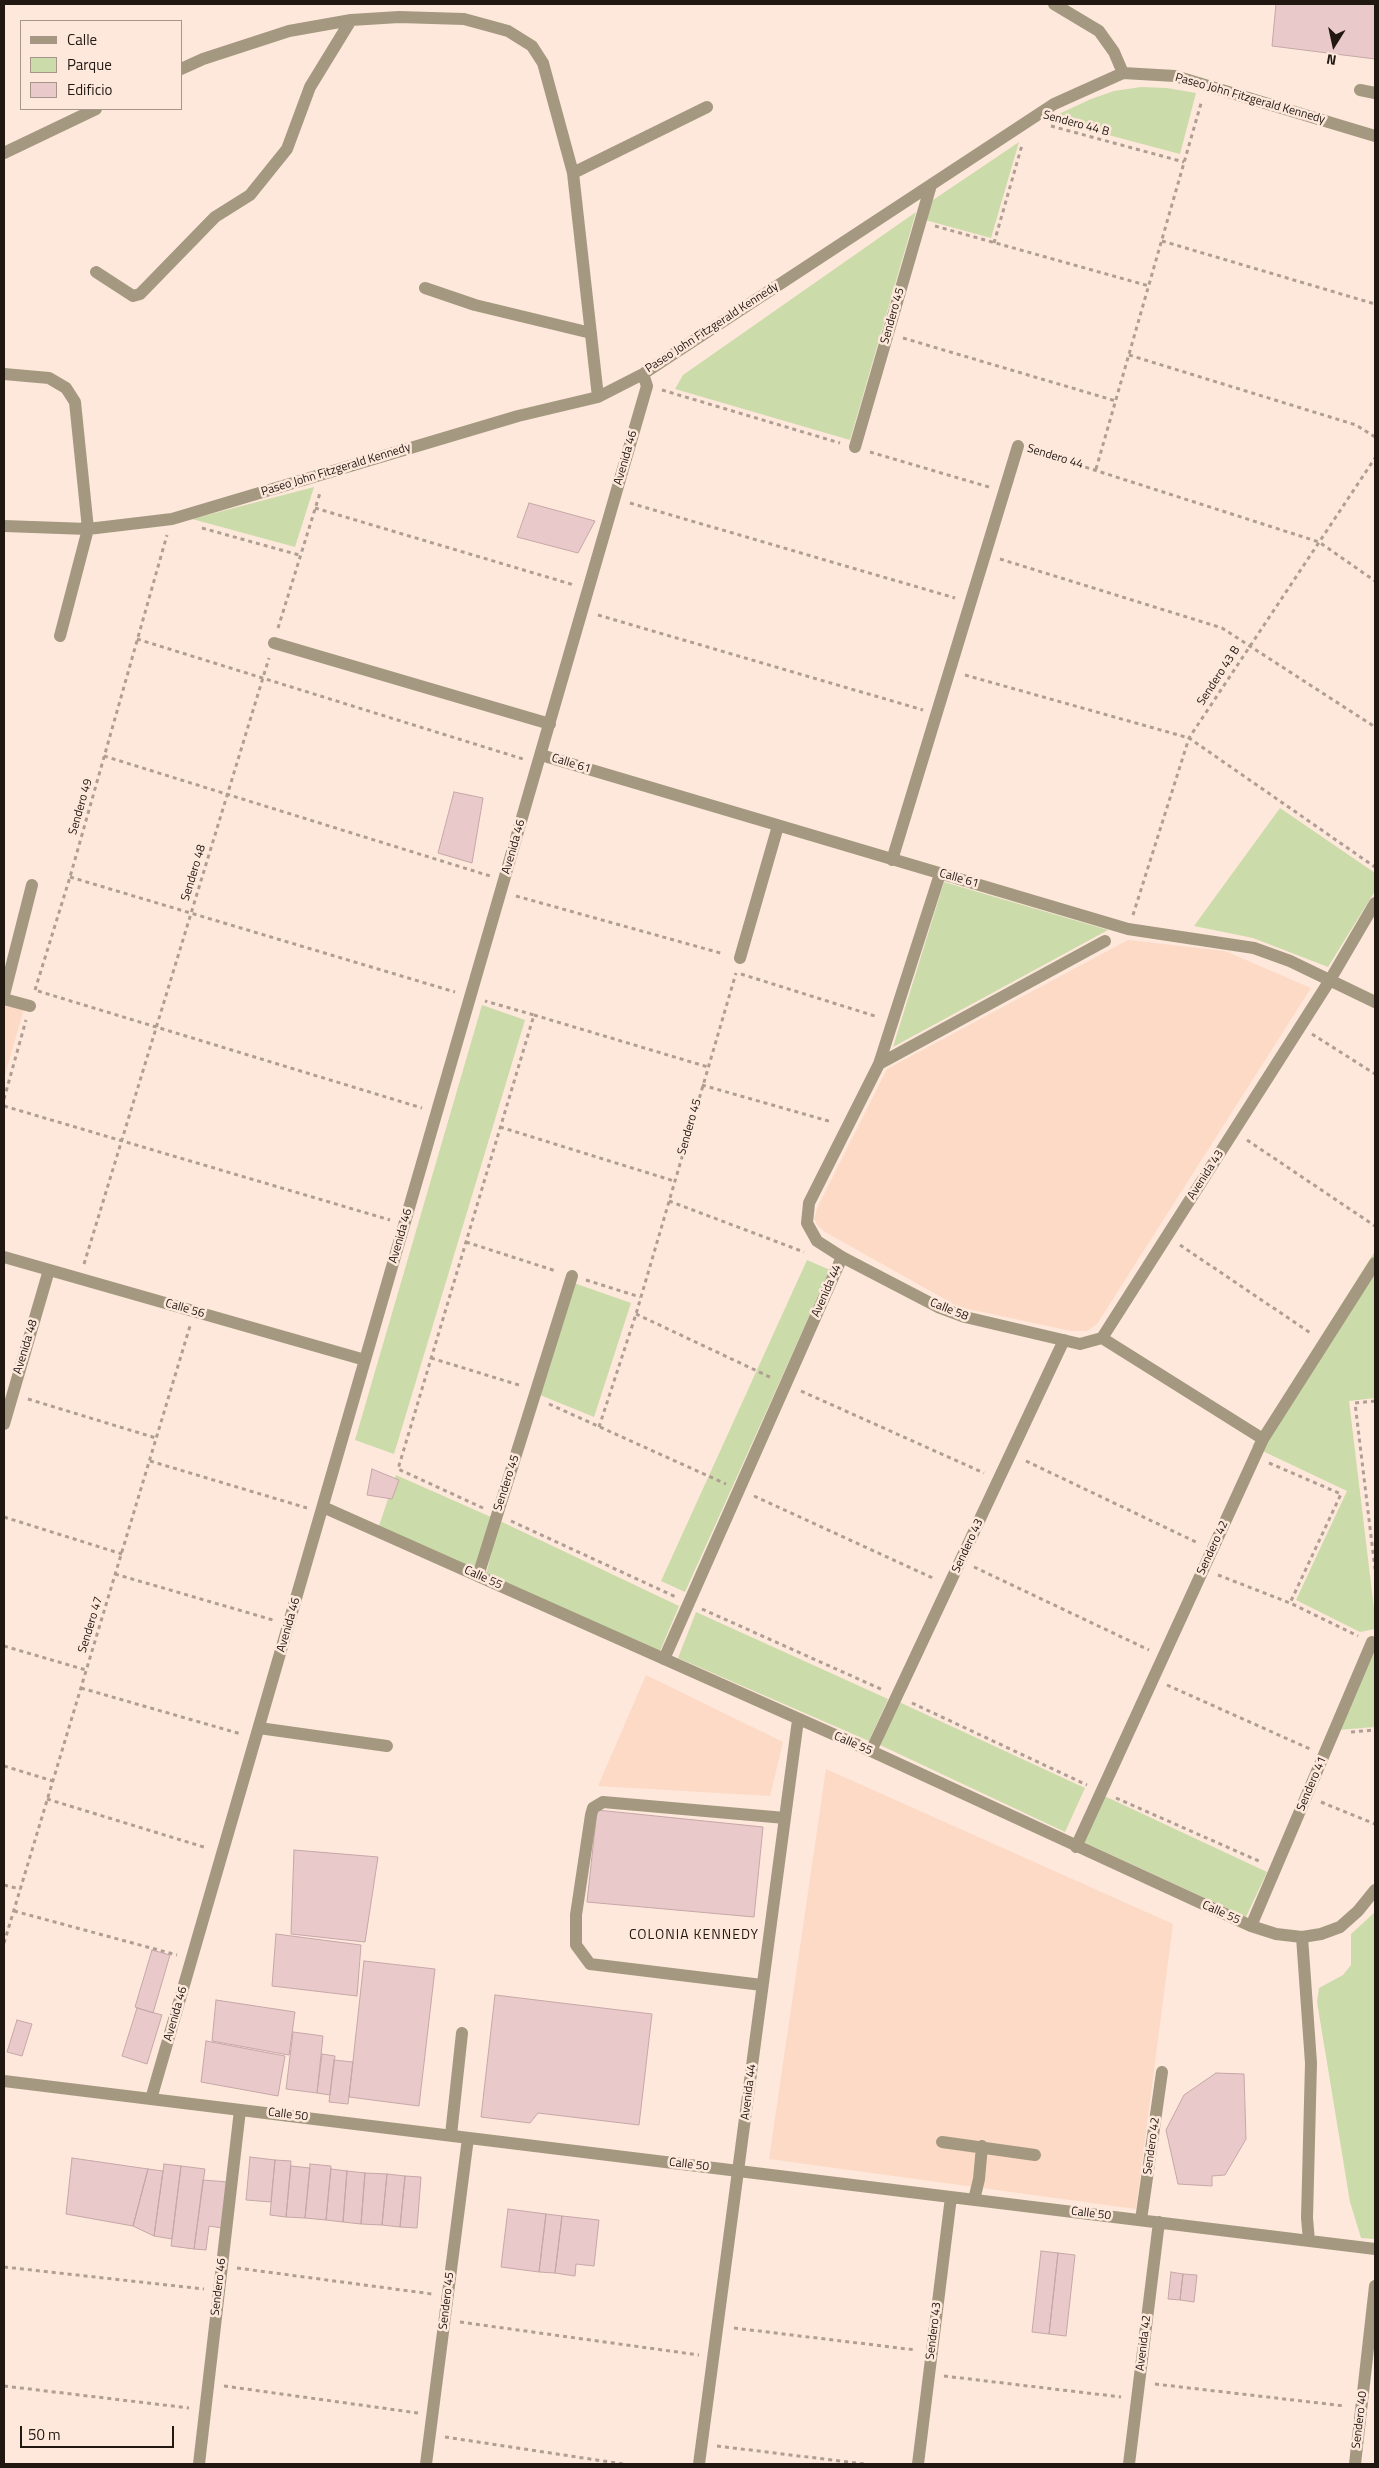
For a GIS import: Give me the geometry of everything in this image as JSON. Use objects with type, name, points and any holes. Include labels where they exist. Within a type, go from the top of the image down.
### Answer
[{"type":"street","points":[[1054,4],[1099,31],[1114,52],[1123,73]]},
{"type":"street","points":[[182,69],[203,59],[289,31],[398,10],[464,19],[508,31],[532,46],[543,63],[573,173],[598,396]]},
{"type":"street","points":[[96,272],[133,296],[140,294],[215,217],[250,194],[287,149],[310,87],[351,20]]},
{"type":"street","name":"Paseo John Fitzgerald Kennedy","points":[[4,526],[88,529],[172,519],[518,416],[598,396],[645,380],[931,185],[1054,104],[1123,73],[1175,76],[1375,136]]},
{"type":"street","points":[[1360,90],[1375,93]]},
{"type":"street","points":[[573,173],[708,107]]},
{"type":"street","points":[[4,153],[94,110]]},
{"type":"street","name":"Sendero 45","points":[[854,447],[931,185]]},
{"type":"street","points":[[425,288],[475,305],[591,333]]},
{"type":"street","points":[[4,374],[49,378],[66,388],[75,402],[88,529],[60,636]]},
{"type":"street","name":"Avenida 46","points":[[151,2099],[615,499],[645,380]]},
{"type":"street","name":"Sendero 44","points":[[892,860],[1018,446]]},
{"type":"street","points":[[274,643],[550,724]]},
{"type":"street","name":"Calle 61","points":[[540,759],[1128,928],[1254,948],[1290,961],[1375,1002]]},
{"type":"street","points":[[740,958],[778,826]]},
{"type":"street","name":"Avenida 44","points":[[664,1659],[842,1257],[818,1241],[807,1223],[808,1203],[879,1064],[940,874]]},
{"type":"street","points":[[30,1006],[4,997],[32,885]]},
{"type":"street","points":[[1330,980],[1375,903]]},
{"type":"street","points":[[879,1064],[1105,941]]},
{"type":"street","name":"Avenida 43","points":[[1102,1338],[1330,980]]},
{"type":"street","name":"Calle 56","points":[[4,1257],[365,1360]]},
{"type":"street","name":"Calle 58","points":[[842,1257],[938,1307],[956,1314],[1064,1340]]},
{"type":"street","name":"Sendero 42","points":[[1076,1847],[1263,1439],[1375,1263]]},
{"type":"street","name":"Avenida 48","points":[[4,1424],[49,1270]]},
{"type":"street","name":"Sendero 45","points":[[478,1576],[572,1276]]},
{"type":"street","points":[[1064,1340],[1080,1344],[1102,1338],[1263,1439]]},
{"type":"street","name":"Sendero 43","points":[[871,1751],[1064,1340]]},
{"type":"street","name":"Calle 55","points":[[322,1510],[478,1576],[871,1751],[1076,1847],[1252,1926],[1276,1934],[1302,1937],[1321,1934],[1340,1927],[1358,1911],[1375,1890]]},
{"type":"street","name":"Sendero 41","points":[[1252,1926],[1372,1642]]},
{"type":"street","name":"Avenida 44","points":[[699,2464],[798,1720]]},
{"type":"street","points":[[257,1733],[387,1746]]},
{"type":"street","points":[[762,1985],[590,1964],[576,1945],[576,1915],[591,1815],[593,1808],[603,1802],[785,1818]]},
{"type":"street","points":[[1302,1937],[1310,2064],[1307,2218],[1309,2241]]},
{"type":"street","points":[[451,2135],[462,2033]]},
{"type":"street","name":"Sendero 42","points":[[1142,2220],[1162,2072]]},
{"type":"street","name":"Calle 50","points":[[4,2081],[1375,2249]]},
{"type":"street","name":"Sendero 46","points":[[199,2464],[240,2110]]},
{"type":"street","name":"Sendero 45","points":[[426,2464],[468,2138]]},
{"type":"street","points":[[942,2142],[982,2146],[1035,2155]]},
{"type":"street","points":[[974,2200],[979,2179],[982,2146]]},
{"type":"street","name":"Sendero 43","points":[[918,2464],[951,2197]]},
{"type":"street","name":"Avenida 42","points":[[1129,2464],[1159,2222]]},
{"type":"street","name":"Sendero 40","points":[[1354,2464],[1375,2286]]},
{"type":"path","name":"Sendero 44","points":[[1018,446],[1096,469],[1206,86]]},
{"type":"path","name":"Sendero 44 B","points":[[994,243],[1030,120],[1184,162]]},
{"type":"path","points":[[920,222],[1149,286]]},
{"type":"path","points":[[1162,241],[1375,304]]},
{"type":"path","points":[[888,333],[1116,401]]},
{"type":"path","points":[[1129,355],[1356,425],[1375,437]]},
{"type":"path","points":[[645,380],[854,447],[1004,491]]},
{"type":"path","name":"Sendero 43 B","points":[[1128,928],[1189,738],[1375,458]]},
{"type":"path","points":[[1096,469],[1319,542],[1375,581]]},
{"type":"path","name":"Sendero 48","points":[[79,1279],[274,643],[299,555],[326,473]]},
{"type":"path","points":[[615,499],[970,603]]},
{"type":"path","points":[[315,508],[588,590]]},
{"type":"path","name":"Sendero 49","points":[[4,1099],[30,1006],[70,877],[172,519]]},
{"type":"path","points":[[199,527],[299,555]]},
{"type":"path","points":[[985,554],[1222,628],[1375,727]]},
{"type":"path","points":[[583,610],[937,714]]},
{"type":"path","points":[[137,639],[540,759]]},
{"type":"path","points":[[950,671],[1189,738],[1375,866]]},
{"type":"path","points":[[104,756],[228,794],[503,886],[740,958]]},
{"type":"path","points":[[70,877],[708,1067]]},
{"type":"path","name":"Sendero 45","points":[[599,1427],[636,1314],[740,958]]},
{"type":"path","points":[[736,973],[893,1022]]},
{"type":"path","points":[[35,990],[437,1112]]},
{"type":"path","points":[[534,1015],[398,1469],[897,1696],[1101,1792],[1276,1868]]},
{"type":"path","points":[[1300,1026],[1375,1074]]},
{"type":"path","points":[[702,1085],[848,1126]]},
{"type":"path","points":[[4,1106],[404,1225]]},
{"type":"path","points":[[500,1127],[674,1181]]},
{"type":"path","points":[[1234,1132],[1375,1226]]},
{"type":"path","points":[[668,1201],[812,1255]]},
{"type":"path","points":[[1167,1236],[1325,1342]]},
{"type":"path","points":[[466,1242],[640,1297]]},
{"type":"path","name":"Sendero 47","points":[[4,1943],[195,1312]]},
{"type":"path","points":[[636,1314],[786,1384],[999,1479]]},
{"type":"path","points":[[431,1358],[535,1394],[599,1427],[949,1586]]},
{"type":"path","points":[[12,1394],[156,1438]]},
{"type":"path","points":[[1375,1401],[1355,1403],[1375,1569]]},
{"type":"path","points":[[1011,1454],[1212,1550]]},
{"type":"path","points":[[1255,1457],[1341,1494],[1290,1603]]},
{"type":"path","points":[[150,1461],[322,1510]]},
{"type":"path","points":[[1368,1513],[1375,1512]]},
{"type":"path","points":[[4,1517],[122,1554]]},
{"type":"path","points":[[961,1561],[1163,1657]]},
{"type":"path","points":[[1203,1569],[1290,1603],[1372,1642]]},
{"type":"path","points":[[115,1574],[289,1625]]},
{"type":"path","points":[[4,1646],[86,1670]]},
{"type":"path","points":[[1153,1678],[1324,1755]]},
{"type":"path","points":[[81,1688],[257,1733]]},
{"type":"path","points":[[1333,1733],[1375,1730]]},
{"type":"path","points":[[4,1766],[53,1781]]},
{"type":"path","points":[[1307,1796],[1375,1824]]},
{"type":"path","points":[[48,1799],[223,1852]]},
{"type":"path","points":[[4,1885],[20,1889]]},
{"type":"path","points":[[14,1911],[192,1959]]},
{"type":"path","points":[[222,2266],[448,2296]]},
{"type":"path","points":[[4,2267],[219,2291]]},
{"type":"path","points":[[444,2320],[714,2356]]},
{"type":"path","points":[[718,2326],[932,2352]]},
{"type":"path","points":[[929,2375],[1137,2399]]},
{"type":"path","points":[[1139,2382],[1361,2408]]},
{"type":"path","points":[[208,2384],[432,2415]]},
{"type":"path","points":[[4,2386],[205,2410]]},
{"type":"path","points":[[430,2435],[623,2464]]},
{"type":"path","points":[[702,2444],[865,2464]]},
{"type":"shaded area","points":[[1128,940],[1225,951],[1311,988],[1097,1324],[1087,1331],[1071,1331],[959,1307],[825,1232],[818,1226],[814,1218],[818,1206],[887,1069]]},
{"type":"shaded area","points":[[4,1004],[24,1009],[4,1078]]},
{"type":"shaded area","points":[[646,1675],[783,1742],[770,1796],[598,1786]]},
{"type":"shaded area","points":[[826,1769],[1173,1924],[1136,2209],[769,2159]]},
{"type":"green space","points":[[1141,87],[1167,88],[1196,93],[1180,154],[1048,119],[1091,99],[1114,91]]},
{"type":"green space","points":[[1019,142],[991,238],[925,220],[933,200]]},
{"type":"green space","points":[[916,212],[850,440],[675,389],[683,375]]},
{"type":"green space","points":[[314,487],[295,547],[192,519]]},
{"type":"green space","points":[[1280,808],[1375,873],[1375,891],[1328,967],[1253,938],[1194,926]]},
{"type":"green space","points":[[944,882],[1108,930],[893,1047]]},
{"type":"green space","points":[[482,1005],[525,1020],[394,1454],[355,1440]]},
{"type":"green space","points":[[1375,1251],[1375,1398],[1349,1401],[1375,1617],[1375,1629],[1360,1632],[1296,1600],[1347,1491],[1252,1446]]},
{"type":"green space","points":[[807,1260],[830,1270],[685,1592],[661,1581]]},
{"type":"green space","points":[[574,1283],[631,1303],[594,1417],[540,1395]]},
{"type":"green space","points":[[396,1475],[491,1517],[475,1569],[379,1526]]},
{"type":"green space","points":[[500,1521],[679,1606],[660,1651],[486,1574]]},
{"type":"green space","points":[[696,1612],[888,1699],[869,1741],[678,1658]]},
{"type":"green space","points":[[1375,1637],[1375,1727],[1337,1730],[1373,1641],[1366,1638]]},
{"type":"green space","points":[[899,1702],[1085,1788],[1065,1832],[880,1745]]},
{"type":"green space","points":[[1098,1793],[1267,1872],[1246,1917],[1077,1839]]},
{"type":"green space","points":[[1375,1912],[1375,2239],[1361,2238],[1350,2202],[1317,2002],[1319,1988],[1343,1975],[1351,1965],[1351,1934]]},
{"type":"building","points":[[1276,4],[1375,4],[1375,59],[1272,46]]},
{"type":"building","points":[[529,503],[595,521],[578,553],[517,537]]},
{"type":"building","points":[[454,792],[483,798],[472,863],[438,853]]},
{"type":"building","points":[[372,1469],[399,1480],[392,1499],[367,1495]]},
{"type":"building","points":[[597,1810],[763,1827],[754,1917],[587,1902]]},
{"type":"building","points":[[294,1850],[378,1857],[365,1942],[291,1934]]},
{"type":"building","points":[[276,1934],[361,1945],[357,1996],[272,1986]]},
{"type":"building","points":[[152,1950],[170,1955],[153,2013],[135,2007]]},
{"type":"building","points":[[364,1961],[435,1969],[419,2106],[349,2097]]},
{"type":"building","points":[[495,1995],[652,2014],[639,2125],[538,2113],[530,2123],[481,2117]]},
{"type":"building","points":[[216,2000],[295,2012],[289,2055],[212,2041]]},
{"type":"building","points":[[137,2008],[162,2015],[147,2064],[122,2056]]},
{"type":"building","points":[[17,2020],[32,2024],[22,2056],[7,2052]]},
{"type":"building","points":[[293,2032],[323,2036],[317,2093],[286,2089]]},
{"type":"building","points":[[206,2041],[285,2056],[278,2096],[201,2082]]},
{"type":"building","points":[[322,2054],[335,2056],[330,2095],[317,2093]]},
{"type":"building","points":[[334,2060],[353,2062],[348,2104],[329,2102]]},
{"type":"building","points":[[1216,2073],[1244,2074],[1246,2139],[1225,2175],[1212,2176],[1212,2186],[1178,2184],[1166,2130],[1184,2095]]},
{"type":"building","points":[[250,2157],[275,2160],[271,2202],[246,2200]]},
{"type":"building","points":[[72,2158],[148,2169],[133,2226],[66,2214]]},
{"type":"building","points":[[275,2160],[291,2161],[286,2217],[270,2215]]},
{"type":"building","points":[[164,2164],[181,2166],[172,2239],[154,2236]]},
{"type":"building","points":[[310,2164],[331,2166],[326,2220],[305,2218]]},
{"type":"building","points":[[181,2166],[205,2169],[194,2249],[171,2246]]},
{"type":"building","points":[[291,2166],[310,2168],[305,2218],[286,2217]]},
{"type":"building","points":[[148,2169],[163,2171],[154,2236],[133,2226]]},
{"type":"building","points":[[331,2169],[347,2171],[343,2222],[326,2220]]},
{"type":"building","points":[[347,2171],[365,2173],[361,2224],[343,2222]]},
{"type":"building","points":[[365,2173],[387,2174],[382,2225],[361,2224]]},
{"type":"building","points":[[387,2174],[405,2176],[400,2227],[382,2225]]},
{"type":"building","points":[[405,2176],[421,2177],[417,2228],[400,2227]]},
{"type":"building","points":[[203,2180],[228,2182],[222,2228],[209,2226],[206,2250],[194,2249]]},
{"type":"building","points":[[508,2209],[546,2214],[539,2272],[501,2267]]},
{"type":"building","points":[[546,2214],[562,2216],[555,2273],[539,2272]]},
{"type":"building","points":[[562,2216],[599,2220],[594,2266],[576,2264],[575,2276],[555,2273]]},
{"type":"building","points":[[1041,2251],[1058,2253],[1049,2334],[1032,2332]]},
{"type":"building","points":[[1058,2253],[1075,2255],[1066,2336],[1049,2334]]},
{"type":"building","points":[[1171,2272],[1183,2274],[1180,2300],[1168,2299]]},
{"type":"building","points":[[1183,2274],[1197,2275],[1194,2302],[1180,2300]]},
{"type":"district","name":"COLONIA KENNEDY","points":[[694,1936]]}]
